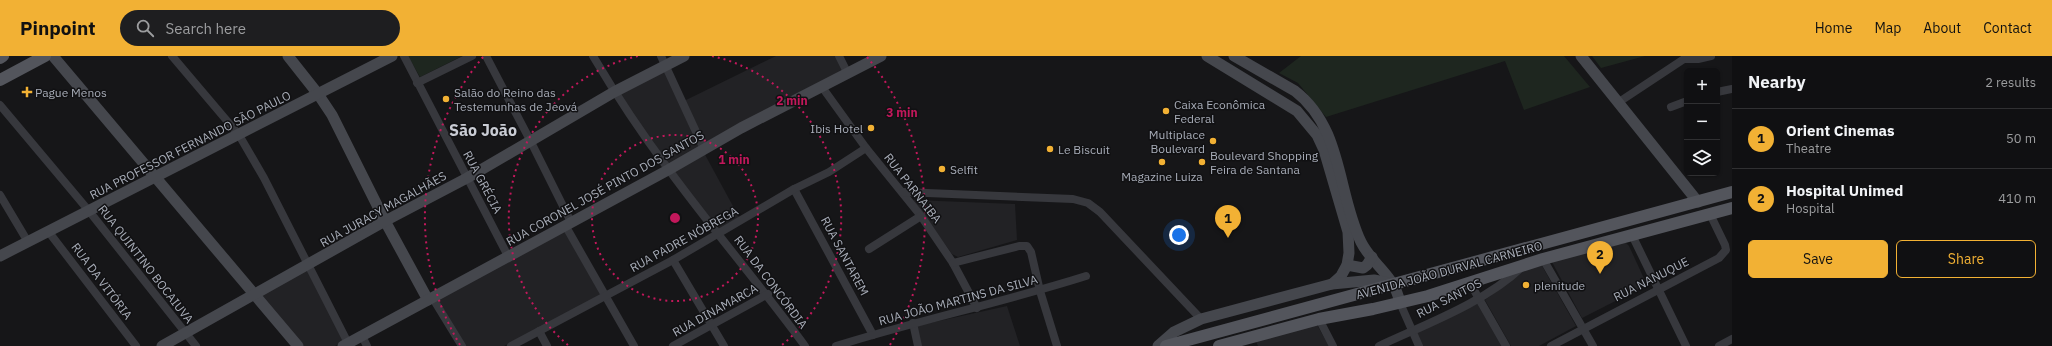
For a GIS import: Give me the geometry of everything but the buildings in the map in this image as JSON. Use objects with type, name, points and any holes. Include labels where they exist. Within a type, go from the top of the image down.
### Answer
[{"type":"main road","points":[[0,80],[45,56]]},
{"type":"main road","name":"AVENIDA JOÃO DURVAL CARNEIRO","points":[[1166,346],[1533,248],[1732,192]]},
{"type":"main road","name":"AVENIDA JOÃO DURVAL CARNEIRO","points":[[1219,346],[1252,342],[1319,319],[1400,303],[1525,264],[1732,208]]},
{"type":"street","points":[[53,56],[298,346]]},
{"type":"street","points":[[172,56],[240,135],[309,265],[345,344]]},
{"type":"street","points":[[288,56],[318,94],[341,133],[385,221],[430,299],[462,346]]},
{"type":"street","name":"RUA PROFESSOR FERNANDO SÃO PAULO","points":[[0,256],[154,176],[240,135],[392,56]]},
{"type":"street","name":"RUA GRÉCIA","points":[[404,56],[508,256]]},
{"type":"street","points":[[417,83],[472,56]]},
{"type":"street","points":[[486,56],[531,142],[568,224],[605,296],[634,346]]},
{"type":"street","name":"RUA DA CONCÓRDIA","points":[[593,56],[614,92],[668,170],[768,294],[804,346]]},
{"type":"street","name":"RUA JURACY MAGALHÃES","points":[[162,346],[309,265],[385,221],[467,178],[531,142],[664,61],[684,56]]},
{"type":"street","points":[[839,56],[848,74]]},
{"type":"street","name":"RUA CORONEL JOSÉ PINTO DOS SANTOS","points":[[345,344],[364,341],[430,299],[508,256],[668,170],[780,107],[881,56]]},
{"type":"street","points":[[1207,56],[1240,78],[1298,111],[1317,135],[1326,156],[1348,232],[1350,253],[1347,265],[1341,276],[1332,284]]},
{"type":"street","points":[[1234,56],[1281,82],[1304,98],[1324,123],[1356,230],[1362,243],[1394,284],[1411,331],[1419,346]]},
{"type":"street","points":[[1581,56],[1698,202]]},
{"type":"street","points":[[1618,102],[1684,58],[1698,59],[1711,56]]},
{"type":"street","points":[[664,61],[704,149]]},
{"type":"street","points":[[1240,78],[1249,64]]},
{"type":"street","name":"RUA PARNAIBA","points":[[822,87],[866,148],[921,216],[953,263],[977,308]]},
{"type":"street","points":[[1720,91],[1732,89]]},
{"type":"street","points":[[1671,107],[1684,102]]},
{"type":"street","name":"RUA QUINTINO BOCAIUVA","points":[[0,105],[89,211],[196,346]]},
{"type":"street","name":"RUA PADRE NÓBREGA","points":[[511,346],[673,260],[794,189],[829,172],[866,148]]},
{"type":"street","name":"RUA SANTAREM","points":[[794,189],[872,335]]},
{"type":"street","points":[[903,192],[1073,199],[1088,203],[1100,212],[1201,319]]},
{"type":"street","points":[[0,195],[28,242]]},
{"type":"street","name":"RUA NANUQUE","points":[[1551,346],[1724,254],[1726,250],[1725,245],[1710,214]]},
{"type":"street","points":[[869,249],[921,216]]},
{"type":"street","name":"RUA DA VITÓRIA","points":[[48,232],[136,346]]},
{"type":"street","points":[[1632,235],[1686,346]]},
{"type":"street","points":[[953,263],[1019,246],[1027,246],[1031,252],[1040,291],[1057,346]]},
{"type":"street","points":[[1347,265],[1362,268],[1367,265],[1372,257]]},
{"type":"street","points":[[1543,259],[1593,346]]},
{"type":"street","points":[[673,260],[724,346]]},
{"type":"street","name":"RUA SANTOS","points":[[1379,346],[1478,298],[1509,279],[1525,264]]},
{"type":"street","name":"RUA JOÃO MARTINS DA SILVA","points":[[836,346],[912,323],[977,308],[1040,291],[1086,276]]},
{"type":"street","points":[[1158,346],[1174,332],[1201,319],[1332,284],[1374,280],[1394,284]]},
{"type":"street","points":[[1470,282],[1506,346]]},
{"type":"street","name":"RUA DINAMARCA","points":[[673,346],[768,294]]},
{"type":"street","points":[[1319,319],[1333,346]]},
{"type":"street","points":[[912,323],[918,346]]},
{"type":"street","points":[[539,331],[547,346]]},
{"type":"street","points":[[1719,346],[1732,339]]},
{"type":"shaded area","points":[[408,56],[462,56],[420,77]]},
{"type":"shaded area","points":[[776,56],[837,56],[845,73],[704,146],[684,101]]},
{"type":"shaded area","points":[[1301,56],[1564,56],[1590,87],[1524,110],[1505,61],[1326,117],[1298,83],[1279,73]]},
{"type":"shaded area","points":[[1592,56],[1645,56],[1601,68]]},
{"type":"shaded area","points":[[666,68],[702,148],[669,167],[619,94]]},
{"type":"shaded area","points":[[703,151],[740,219],[720,231],[671,170]]},
{"type":"shaded area","points":[[913,200],[1015,204],[1017,240],[958,257],[952,254]]},
{"type":"shaded area","points":[[564,228],[602,296],[504,346],[465,346],[436,298]]},
{"type":"shaded area","points":[[1624,241],[1629,246],[1647,285],[1582,318],[1552,262]]},
{"type":"shaded area","points":[[1541,264],[1576,326],[1539,346],[1511,346],[1485,300],[1525,269]]},
{"type":"shaded area","points":[[308,268],[344,341],[335,346],[303,346],[259,295]]},
{"type":"shaded area","points":[[1478,301],[1503,346],[1422,346],[1415,333]]},
{"type":"shaded area","points":[[1007,306],[1020,346],[921,346],[916,326]]},
{"type":"shaded area","points":[[1316,323],[1329,346],[1258,346],[1255,339]]},
{"type":"place","name":"Pague Menos","points":[[27,92]]},
{"type":"place","name":"Salão do Reino das Testemunhas de Jeová","points":[[446,99]]},
{"type":"place","name":"Caixa Econômica Federal","points":[[1166,111]]},
{"type":"place","name":"Ibis Hotel","points":[[871,128]]},
{"type":"place","name":"Multiplace Boulevard","points":[[1213,141]]},
{"type":"place","name":"Le Biscuit","points":[[1050,149]]},
{"type":"place","name":"Magazine Luiza","points":[[1162,162]]},
{"type":"place","name":"Boulevard Shopping Feira de Santana","points":[[1202,162]]},
{"type":"place","name":"Selfit","points":[[942,169]]},
{"type":"place","name":"Orient Cinemas","points":[[1228,238]]},
{"type":"place","name":"Hospital Unimed","points":[[1600,274]]},
{"type":"place","name":"plenitude","points":[[1526,285]]},
{"type":"district","name":"São João","points":[[483,130]]}]
